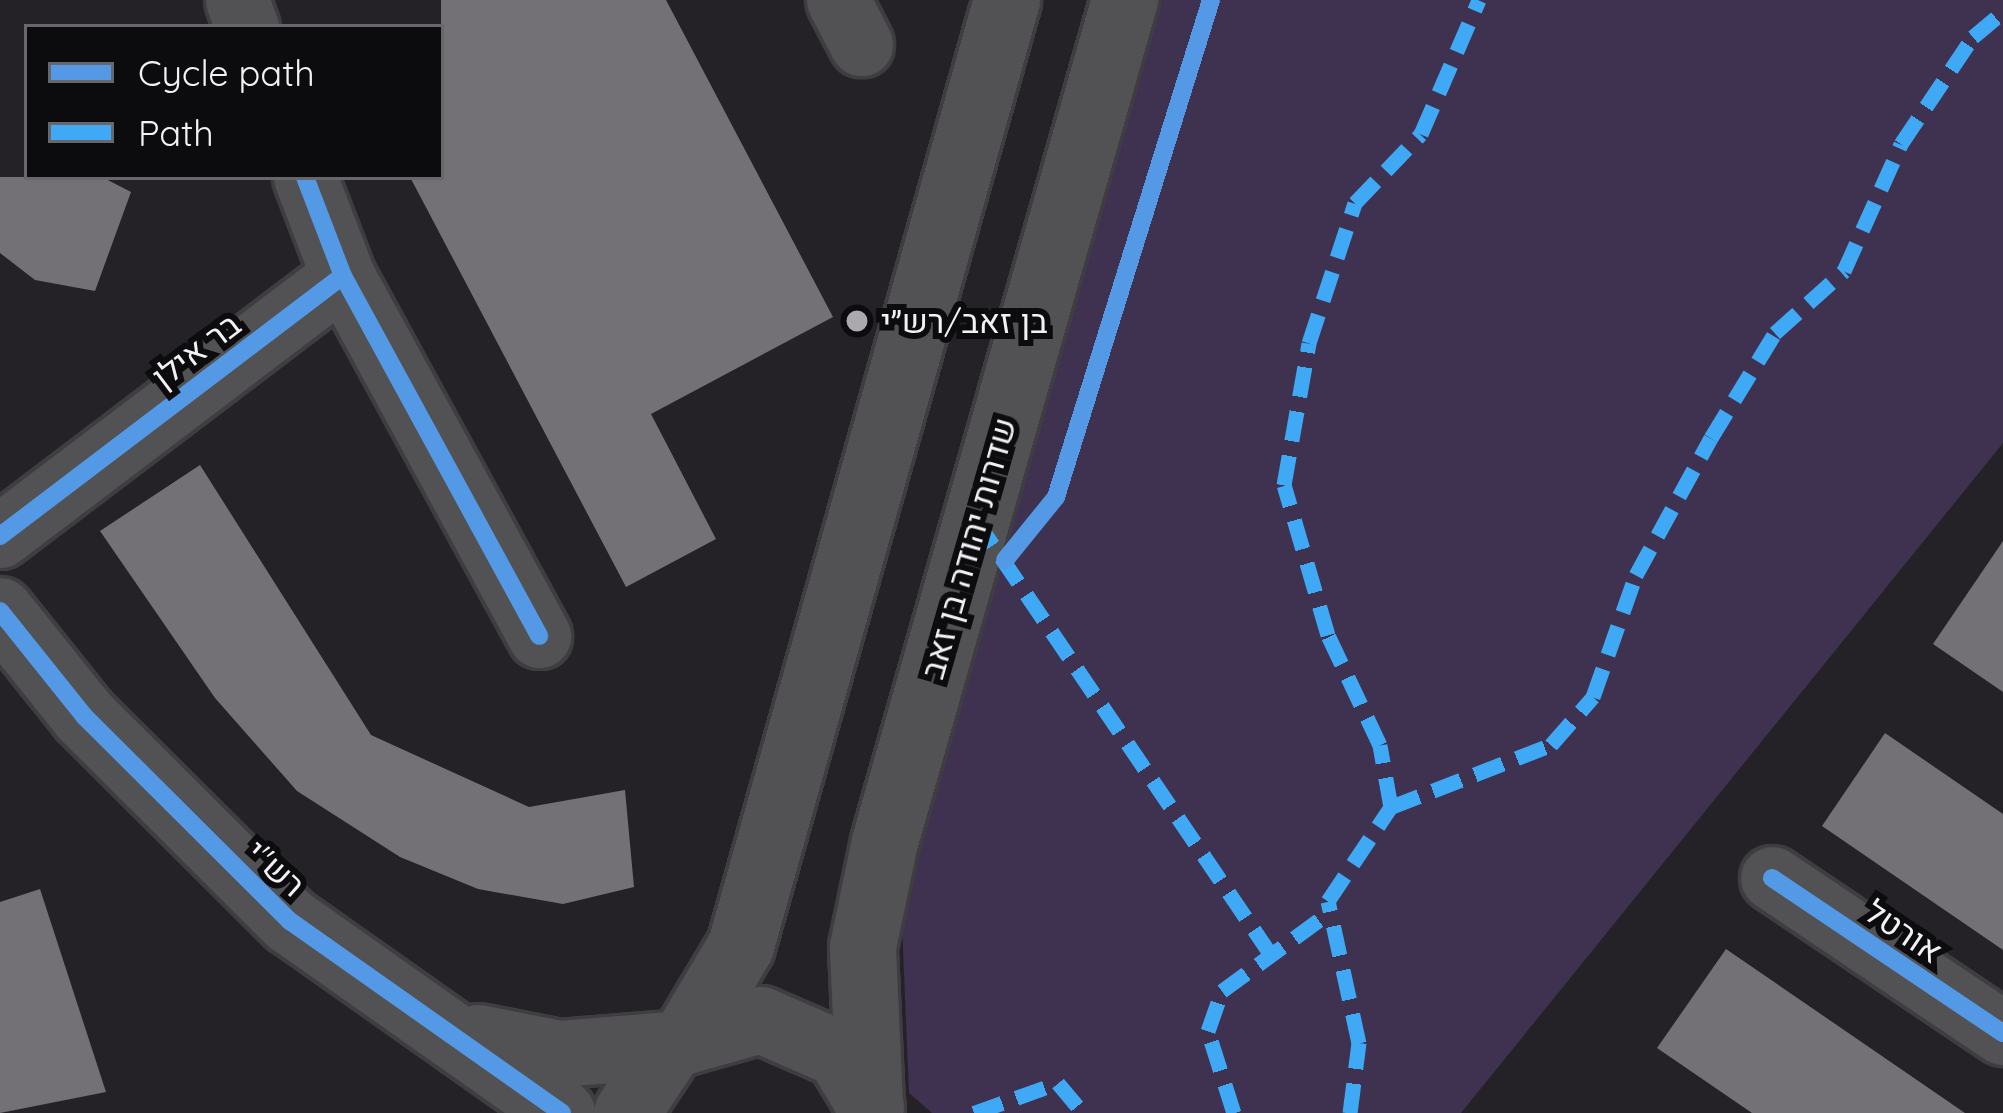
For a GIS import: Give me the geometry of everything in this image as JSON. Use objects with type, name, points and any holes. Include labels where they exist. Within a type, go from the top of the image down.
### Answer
[{"type":"main road","points":[[627,1113],[742,946],[1007,0]]},
{"type":"main road","name":"שדרות יהודה בן זאב","points":[[872,1108],[860,992],[885,842],[1125,0]]},
{"type":"main road","name":"רש\"י","points":[[0,611],[203,842],[290,921],[442,1023],[562,1113]]},
{"type":"main road","name":"רש\"י","points":[[442,1023],[542,1052],[680,1040],[734,1022],[791,1027],[839,1054],[872,1108]]},
{"type":"street","points":[[306,180],[343,276],[539,636]]},
{"type":"street","name":"בר אילן","points":[[0,536],[343,276]]},
{"type":"street","name":"אורטל","points":[[1772,878],[2003,1033]]},
{"type":"shaded area","points":[[1159,0],[2003,0],[2003,443],[1461,1113],[932,1113],[909,1093],[900,877]]},
{"type":"building","points":[[441,0],[666,0],[833,317],[651,414],[716,539],[626,587],[412,180],[444,180]]},
{"type":"building","points":[[0,177],[108,180],[131,192],[95,291],[35,280],[0,253]]},
{"type":"building","points":[[200,465],[371,735],[529,807],[625,790],[634,887],[563,904],[478,889],[400,857],[297,791],[215,698],[100,531]]},
{"type":"building","points":[[2003,541],[2003,692],[1933,644]]},
{"type":"building","points":[[1885,733],[2003,814],[2003,950],[1822,826]]},
{"type":"building","points":[[40,889],[106,1092],[0,1113],[0,902]]},
{"type":"building","points":[[1726,949],[1965,1113],[1752,1113],[1657,1048]]},
{"type":"marked path","points":[[1391,807],[1380,745],[1328,635],[1284,485],[1309,343],[1355,203],[1421,134],[1479,0]]},
{"type":"marked path","points":[[1350,1113],[1359,1043],[1328,901],[1391,807],[1551,745],[1593,697],[1636,575],[1711,438],[1775,333],[1844,271],[1901,144],[1973,37],[2003,12]]},
{"type":"marked path","points":[[976,520],[1272,956]]},
{"type":"marked path","points":[[1234,1113],[1208,1031],[1222,991],[1330,912]]},
{"type":"marked path","points":[[974,1113],[1058,1083],[1083,1113]]},
{"type":"cycle path","points":[[1005,560],[1056,497],[1211,0]]},
{"type":"cycle path","points":[[0,536],[343,276],[306,180]]},
{"type":"cycle path","points":[[343,276],[539,636]]},
{"type":"cycle path","points":[[0,611],[84,716],[290,921],[562,1113]]},
{"type":"cycle path","points":[[1772,878],[2003,1033]]},
{"type":"place","name":"בן זאב/רש״י","points":[[857,321]]}]
